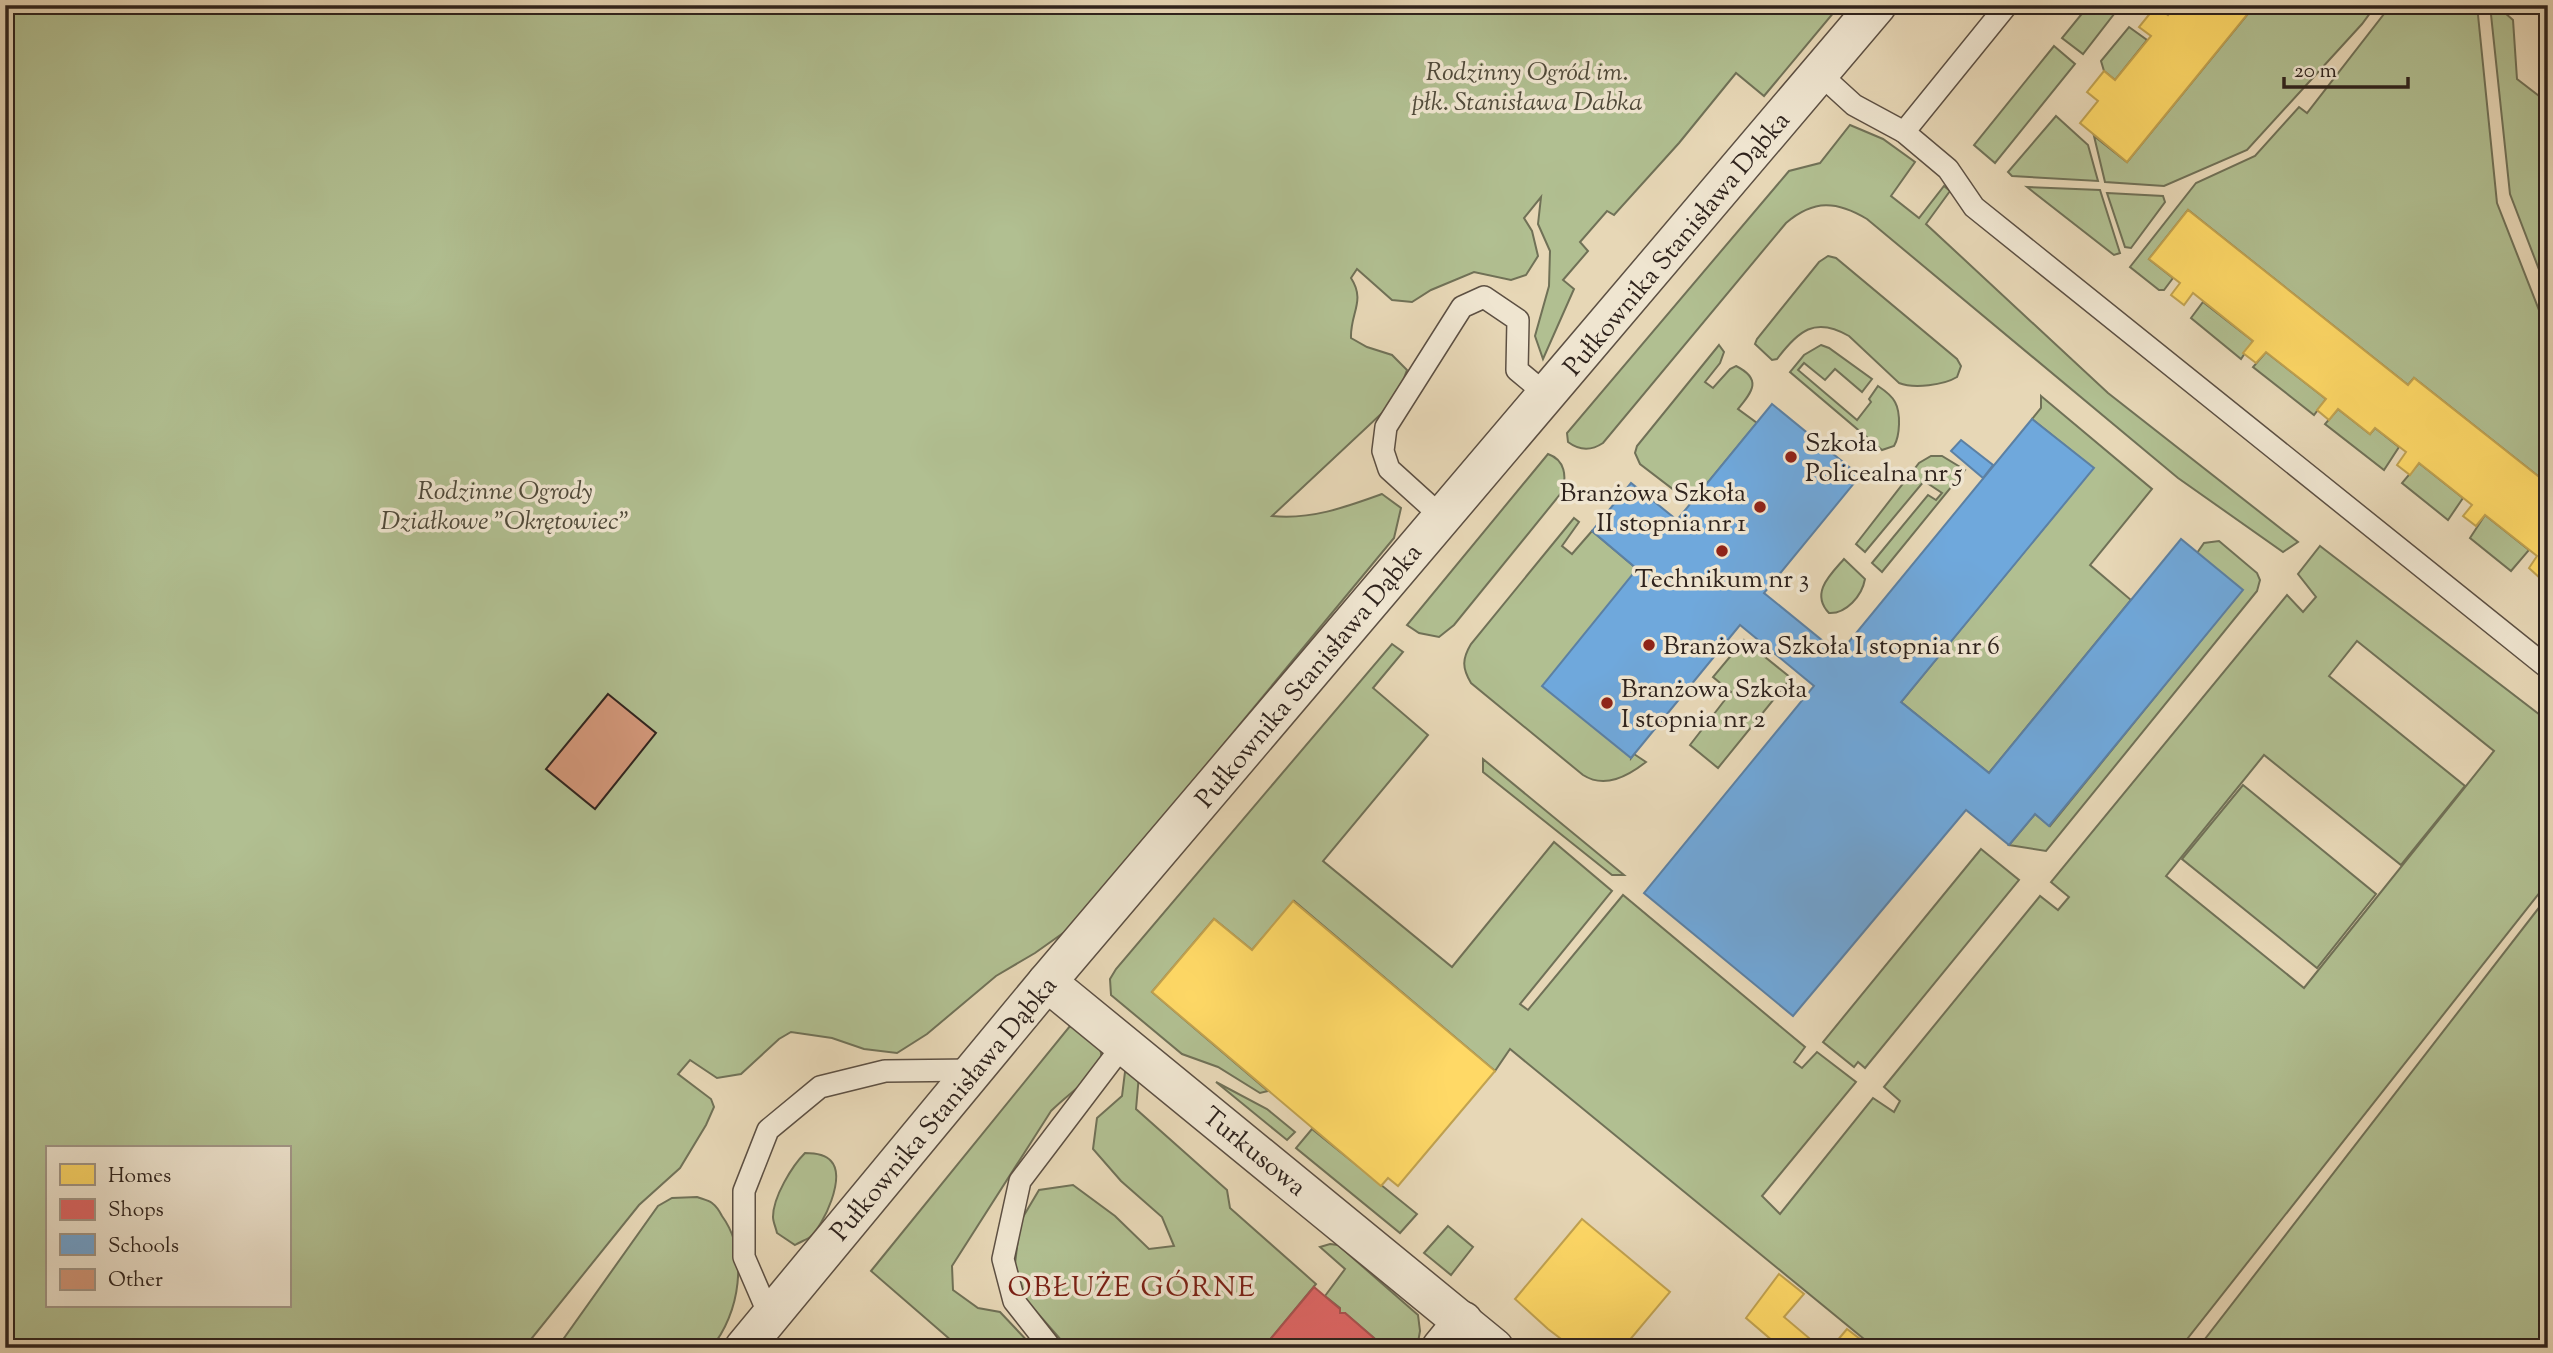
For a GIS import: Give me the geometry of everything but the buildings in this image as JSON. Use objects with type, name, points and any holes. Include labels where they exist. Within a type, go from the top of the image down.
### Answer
[{"type":"street","name":"Pułkownika Stanisława Dąbka","points":[[744,1348],[1047,982],[1877,5]]},
{"type":"street","name":"Turkusowa","points":[[1047,982],[1124,1044],[1452,1335],[1494,1348]]},
{"type":"lane","points":[[1904,132],[2007,5]]},
{"type":"lane","points":[[1821,74],[1854,105],[1904,132],[1948,169],[1974,207],[2548,668]]},
{"type":"lane","points":[[1442,517],[1389,469],[1383,451],[1386,427],[1462,307],[1485,297],[1518,320],[1517,370],[1547,395]]},
{"type":"lane","points":[[1051,1348],[1014,1301],[1003,1259],[1020,1181],[1124,1044]]},
{"type":"lane","points":[[770,1317],[744,1256],[744,1191],[768,1130],[820,1087],[885,1071],[975,1070]]},
{"type":"green space","name":"Rodzinne Ogrody Działkowe \"Okrętowiec\"","points":[[5,5],[1840,5],[1764,96],[1736,73],[1679,143],[1614,215],[1607,211],[1580,242],[1588,251],[1563,280],[1574,289],[1543,359],[1535,336],[1549,286],[1550,251],[1538,224],[1541,197],[1524,218],[1532,231],[1538,256],[1526,275],[1511,280],[1474,272],[1431,290],[1412,302],[1392,300],[1357,269],[1351,278],[1357,300],[1351,338],[1367,347],[1392,355],[1407,370],[1396,400],[1272,516],[1314,514],[1342,508],[1382,494],[1401,508],[1394,538],[1073,926],[996,976],[927,1034],[897,1053],[864,1049],[832,1038],[791,1032],[779,1039],[741,1074],[717,1078],[690,1060],[678,1074],[711,1099],[714,1107],[706,1125],[680,1168],[639,1205],[524,1348],[5,1348]]},
{"type":"green space","points":[[2089,5],[2121,5],[2083,54],[2062,38]]},
{"type":"green space","points":[[2255,5],[2376,5],[2362,24],[2247,150],[2164,186],[2105,182],[2094,136],[2127,162]]},
{"type":"green space","points":[[2391,5],[2477,5],[2497,203],[2548,333],[2548,484],[2414,378],[2408,385],[2188,210],[2149,259],[2173,278],[2164,290],[2159,290],[2130,267],[2196,183],[2255,156],[2299,107],[2307,113]]},
{"type":"green space","points":[[2490,5],[2496,5],[2513,20],[2517,79],[2548,103],[2548,293],[2510,194]]},
{"type":"green space","points":[[2129,27],[2147,40],[2115,80],[2104,71],[2101,61]]},
{"type":"green space","points":[[2054,46],[2075,64],[1995,163],[1974,145]]},
{"type":"green space","points":[[2056,116],[2088,145],[2098,181],[2012,176],[2008,172]]},
{"type":"green space","points":[[1850,125],[1883,139],[1915,162],[1891,196],[1919,218],[1944,186],[1950,191],[1926,224],[2108,393],[2298,542],[2283,552],[2178,478],[1867,219],[1836,206],[1816,206],[1786,223],[1603,443],[1586,449],[1568,442],[1567,433],[1789,171],[1820,163]]},
{"type":"green space","points":[[2027,187],[2100,190],[2120,253],[2114,255]]},
{"type":"green space","points":[[2107,193],[2163,196],[2165,202],[2131,248],[2125,247]]},
{"type":"green space","points":[[1828,256],[1836,258],[1957,359],[1961,366],[1957,377],[1929,385],[1899,383],[1849,336],[1826,327],[1817,327],[1800,334],[1777,359],[1772,360],[1755,344],[1757,339],[1819,262]]},
{"type":"green space","points":[[2203,302],[2253,341],[2241,359],[2191,318]]},
{"type":"green space","points":[[1719,345],[1724,352],[1720,363],[1705,382],[1713,388],[1730,369],[1736,366],[1744,371],[1752,381],[1752,386],[1748,397],[1738,409],[1757,423],[1691,503],[1640,464],[1635,453],[1637,446]]},
{"type":"green space","points":[[1821,345],[1872,379],[1862,392],[1835,369],[1825,380],[1804,363],[1798,370],[1857,420],[1871,402],[1869,399],[1878,386],[1885,391],[1894,400],[1899,418],[1899,431],[1894,446],[1882,450],[1790,372],[1804,355]]},
{"type":"green space","points":[[2266,352],[2326,399],[2314,415],[2253,367]]},
{"type":"green space","points":[[2041,396],[2152,489],[2090,565],[2131,600],[1989,773],[1901,702],[2093,468],[2032,419],[2041,408]]},
{"type":"green space","points":[[2338,409],[2370,434],[2375,428],[2399,447],[2384,470],[2325,424]]},
{"type":"green space","points":[[1548,454],[1558,460],[1563,469],[1562,492],[1454,625],[1439,637],[1419,633],[1407,625]]},
{"type":"green space","points":[[1931,456],[1942,456],[1965,470],[1882,572],[1872,563],[1928,495],[1936,500],[1942,493],[1924,481],[1865,552],[1856,544],[1919,463]]},
{"type":"green space","points":[[2419,463],[2463,498],[2448,520],[2402,483]]},
{"type":"green space","points":[[2485,515],[2529,550],[2511,571],[2470,538]]},
{"type":"green space","points":[[1574,518],[1579,522],[1562,546],[1572,554],[1592,531],[1637,569],[1631,758],[1634,754],[1646,762],[1624,776],[1608,781],[1583,775],[1471,683],[1465,668],[1466,654],[1471,644]]},
{"type":"green space","points":[[2219,541],[2257,573],[2260,580],[2257,591],[2046,851],[2009,845],[2035,814],[2050,826],[2242,590],[2197,553],[2204,543]]},
{"type":"green space","points":[[2320,546],[2548,721],[2548,882],[2180,1348],[1875,1348],[1510,1049],[1495,1071],[1294,901],[1252,950],[1214,919],[1152,992],[1268,1091],[1260,1093],[1218,1067],[1182,1054],[1111,995],[1110,979],[1116,969],[1392,644],[1403,652],[1373,688],[1428,735],[1323,861],[1452,967],[1554,842],[1612,891],[1520,1004],[1528,1010],[1623,895],[1805,1047],[1794,1062],[1802,1068],[1817,1052],[1856,1082],[1762,1196],[1780,1214],[1873,1098],[1894,1112],[1900,1101],[1884,1087],[2040,896],[2058,910],[2069,897],[2051,882],[2287,595],[2303,612],[2316,597],[2298,574]],"holes":[[[2357,641],[2494,751],[2304,988],[2166,876],[2264,755],[2401,865],[2465,786],[2329,676]]]},
{"type":"green space","points":[[1844,559],[1865,579],[1852,603],[1835,613],[1829,613],[1821,598],[1822,591],[1828,578]]},
{"type":"green space","points":[[1744,640],[1791,678],[1718,768],[1690,745],[1731,692],[1713,677]]},
{"type":"green space","points":[[1483,759],[1624,875],[1612,875],[1483,772]]},
{"type":"green space","points":[[2243,785],[2376,894],[2317,968],[2182,859]]},
{"type":"green space","points":[[1981,849],[2019,880],[1865,1068],[1858,1062],[1854,1067],[1823,1042]]},
{"type":"green space","points":[[2548,896],[2548,1348],[2198,1348]]},
{"type":"green space","points":[[1070,1026],[1090,1037],[1099,1048],[1101,1058],[1087,1079],[1051,1111],[952,1266],[953,1290],[978,1308],[1000,1312],[1034,1348],[960,1348],[871,1271]]},
{"type":"green space","points":[[1126,1064],[1139,1075],[1136,1109],[1227,1190],[1230,1208],[1316,1284],[1263,1348],[1068,1348],[1026,1300],[1015,1264],[1020,1222],[1039,1190],[1073,1185],[1115,1216],[1149,1249],[1174,1246],[1162,1217],[1121,1181],[1093,1149],[1097,1118],[1122,1096]]},
{"type":"green space","points":[[1216,1082],[1267,1109],[1295,1132],[1287,1140]]},
{"type":"green space","points":[[1312,1129],[1417,1214],[1400,1233],[1296,1148]]},
{"type":"green space","points":[[805,1153],[819,1154],[831,1161],[835,1168],[835,1189],[827,1212],[816,1231],[795,1245],[777,1233],[773,1219],[774,1209],[784,1182]]},
{"type":"green space","points":[[697,1197],[712,1203],[720,1213],[736,1247],[738,1265],[729,1318],[711,1348],[557,1348],[658,1206],[672,1198]]},
{"type":"green space","points":[[1448,1226],[1473,1247],[1451,1275],[1424,1253]]},
{"type":"green space","points":[[1338,1245],[1418,1315],[1420,1331],[1417,1348],[1367,1348],[1374,1338],[1345,1313],[1340,1313],[1340,1308],[1325,1296],[1345,1269],[1320,1247]]},
{"type":"place","name":"Szkoła Policealna nr 5","points":[[1791,457]]},
{"type":"place","name":"Branżowa Szkoła II stopnia nr 1","points":[[1760,507]]},
{"type":"place","name":"Technikum nr 3","points":[[1722,551]]},
{"type":"place","name":"Branżowa Szkoła I stopnia nr 6","points":[[1649,645]]},
{"type":"place","name":"Branżowa Szkoła I stopnia nr 2","points":[[1607,703]]},
{"type":"district","name":"OBŁUŻE GÓRNE","points":[[1132,1286]]},
{"type":"park label","name":"Rodzinny Ogród im. płk. Stanisława Dabka","points":[[1527,86]]}]
